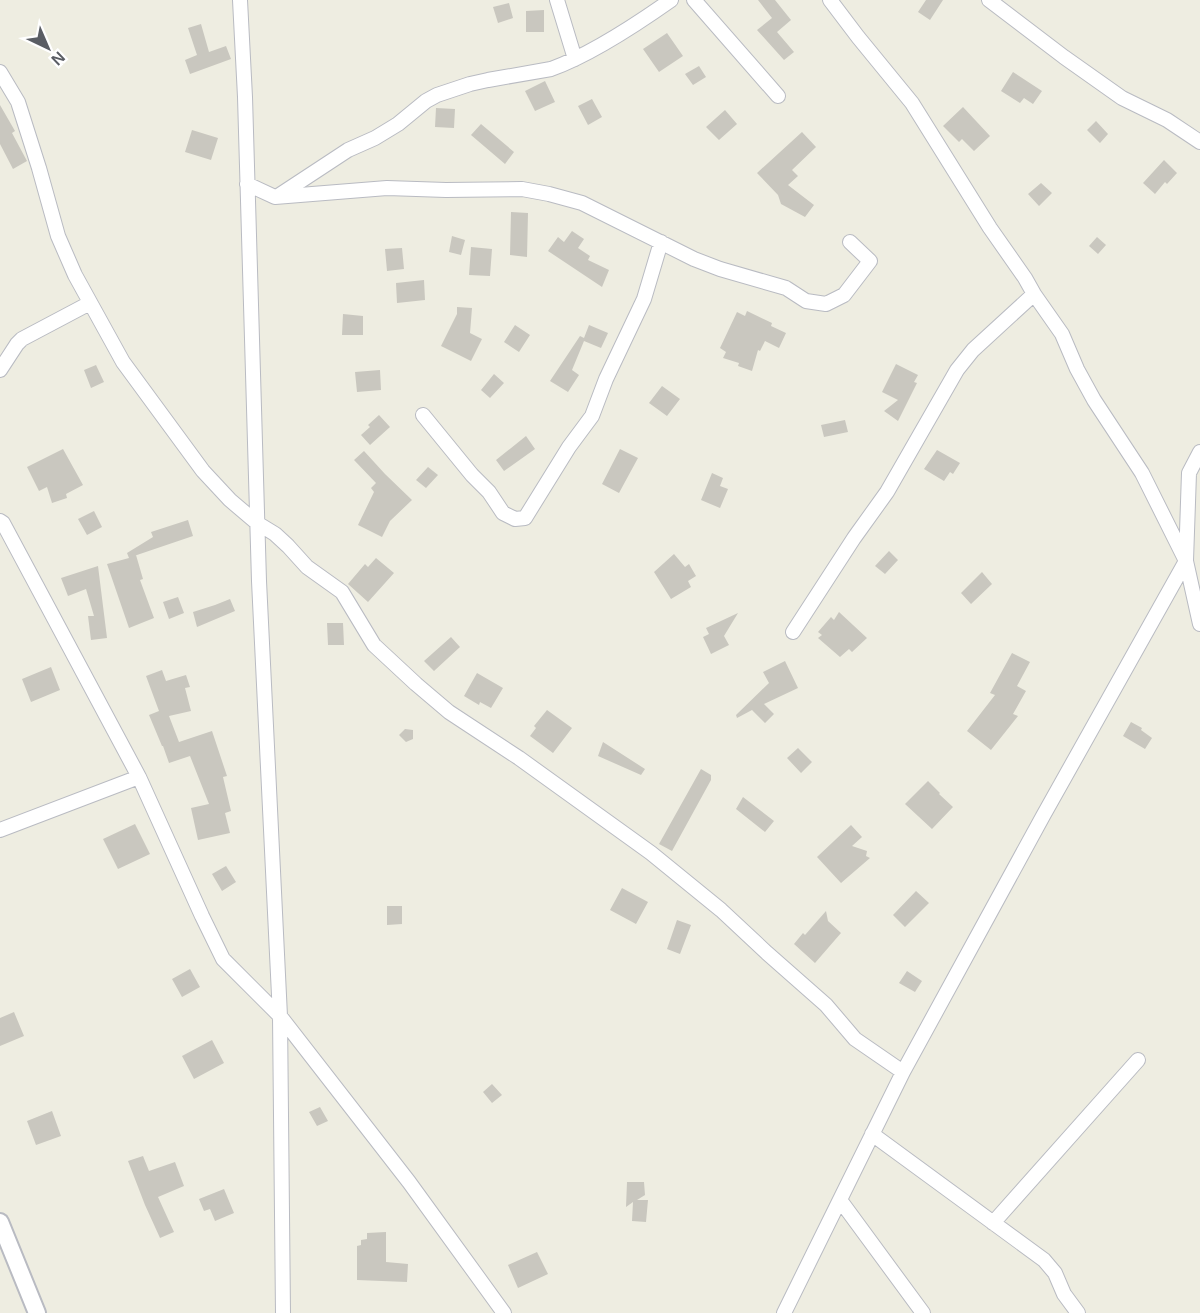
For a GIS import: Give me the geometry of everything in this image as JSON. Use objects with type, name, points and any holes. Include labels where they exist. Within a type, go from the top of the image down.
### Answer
[{"type":"street","points":[[240,0],[257,523],[280,1016],[283,1313]]},
{"type":"street","points":[[557,0],[575,58]]},
{"type":"street","points":[[275,197],[348,150],[375,138],[398,124],[419,106],[437,95],[479,82],[551,69],[621,32],[671,0]]},
{"type":"street","points":[[694,0],[778,96]]},
{"type":"street","points":[[830,0],[912,103],[990,228],[1062,334],[1083,380],[1142,473],[1186,561],[1200,624]]},
{"type":"street","points":[[989,0],[1122,98],[1167,120],[1200,142]]},
{"type":"street","points":[[0,72],[18,102],[58,236],[75,275],[123,362],[203,471],[230,500],[257,523],[275,534],[307,567],[342,592],[374,645],[449,712],[519,758],[651,853],[721,910],[826,1005],[855,1040],[903,1072]]},
{"type":"street","points":[[247,184],[275,197],[387,188],[522,189],[549,194],[582,202],[694,259],[786,288],[806,301],[826,304],[844,295],[870,261],[850,242]]},
{"type":"street","points":[[423,415],[472,475],[489,492],[503,513],[515,519],[525,518],[569,447],[592,416],[606,379],[644,299],[661,242]]},
{"type":"street","points":[[793,632],[887,492],[957,369],[973,350],[1034,294]]},
{"type":"street","points":[[0,369],[22,339],[90,303]]},
{"type":"street","points":[[784,1313],[903,1072],[1186,561],[1189,473],[1200,452]]},
{"type":"street","points":[[0,521],[139,777],[223,959],[280,1016],[410,1182],[504,1313]]},
{"type":"street","points":[[0,830],[139,777]]},
{"type":"street","points":[[993,1223],[1138,1060]]},
{"type":"street","points":[[872,1134],[1044,1260],[1078,1313]]},
{"type":"street","points":[[840,1200],[923,1313]]},
{"type":"street","points":[[0,1222],[37,1313]]},
{"type":"building","points":[[758,0],[775,0],[791,20],[777,32],[794,52],[784,60],[757,30],[772,18]]},
{"type":"building","points":[[926,0],[943,0],[930,20],[918,12]]},
{"type":"building","points":[[509,3],[513,18],[498,23],[493,7]]},
{"type":"building","points":[[544,10],[544,32],[526,32],[526,11]]},
{"type":"building","points":[[201,24],[209,52],[226,46],[231,59],[190,74],[185,60],[197,55],[188,28]]},
{"type":"building","points":[[667,33],[683,56],[659,72],[643,49]]},
{"type":"building","points":[[699,66],[706,77],[693,85],[685,74]]},
{"type":"building","points":[[1013,72],[1042,91],[1033,104],[1024,98],[1020,103],[1001,91]]},
{"type":"building","points":[[545,81],[555,102],[535,111],[525,91]]},
{"type":"building","points":[[592,99],[602,117],[588,125],[578,106]]},
{"type":"building","points":[[0,105],[15,131],[12,133],[27,161],[13,169],[0,144]]},
{"type":"building","points":[[963,107],[990,136],[974,151],[962,139],[959,142],[943,126]]},
{"type":"building","points":[[436,108],[455,109],[454,128],[435,127]]},
{"type":"building","points":[[725,110],[737,124],[719,140],[706,127]]},
{"type":"building","points":[[1096,121],[1108,134],[1100,143],[1087,130]]},
{"type":"building","points":[[481,124],[514,152],[505,164],[471,135]]},
{"type":"building","points":[[192,130],[218,138],[211,160],[185,152]]},
{"type":"building","points":[[802,132],[816,147],[792,170],[798,176],[788,185],[814,205],[805,217],[781,204],[778,195],[757,173]]},
{"type":"building","points":[[1164,160],[1177,173],[1155,194],[1143,183]]},
{"type":"building","points":[[1041,183],[1052,193],[1039,206],[1028,194]]},
{"type":"building","points":[[511,212],[528,213],[527,257],[510,255]]},
{"type":"building","points":[[572,231],[584,239],[578,248],[590,256],[588,260],[609,270],[602,287],[548,251],[558,237],[564,242]]},
{"type":"building","points":[[452,236],[465,240],[461,255],[449,252]]},
{"type":"building","points":[[1097,237],[1106,245],[1098,254],[1089,246]]},
{"type":"building","points":[[471,247],[492,249],[490,276],[469,275]]},
{"type":"building","points":[[402,248],[404,269],[387,271],[385,249]]},
{"type":"building","points":[[424,280],[425,300],[397,303],[396,283]]},
{"type":"building","points":[[457,307],[472,308],[470,333],[482,339],[471,361],[441,346],[457,314]]},
{"type":"building","points":[[747,311],[772,323],[771,326],[786,333],[779,348],[765,341],[760,351],[758,350],[752,371],[738,366],[739,363],[723,358],[726,352],[720,348],[737,312],[745,316]]},
{"type":"building","points":[[343,314],[363,316],[363,335],[342,335]]},
{"type":"building","points":[[515,325],[530,335],[519,352],[504,342]]},
{"type":"building","points":[[589,325],[608,333],[601,348],[584,341],[572,370],[579,375],[568,392],[550,381],[580,336],[584,338]]},
{"type":"building","points":[[896,364],[918,375],[914,382],[917,383],[898,421],[884,411],[898,400],[882,392]]},
{"type":"building","points":[[96,365],[104,382],[91,388],[84,370]]},
{"type":"building","points":[[380,370],[381,390],[357,392],[355,372]]},
{"type":"building","points":[[494,374],[504,383],[490,398],[481,390]]},
{"type":"building","points":[[662,386],[680,399],[667,416],[649,403]]},
{"type":"building","points":[[379,415],[390,427],[370,445],[361,435]]},
{"type":"building","points":[[845,420],[848,432],[824,437],[821,425]]},
{"type":"building","points":[[526,436],[535,449],[504,471],[496,460]]},
{"type":"building","points":[[63,449],[83,485],[66,494],[67,498],[52,503],[47,487],[39,491],[27,467]]},
{"type":"building","points":[[620,449],[638,458],[619,493],[602,484]]},
{"type":"building","points":[[937,450],[960,463],[953,474],[950,472],[944,481],[924,469]]},
{"type":"building","points":[[364,451],[412,500],[390,521],[382,537],[358,525],[374,492],[371,488],[376,483],[354,460]]},
{"type":"building","points":[[428,467],[438,475],[426,488],[416,480]]},
{"type":"building","points":[[712,473],[723,478],[720,486],[728,489],[720,508],[701,500]]},
{"type":"building","points":[[94,511],[102,527],[87,535],[78,519]]},
{"type":"building","points":[[188,520],[193,536],[136,555],[143,579],[140,580],[154,618],[129,628],[107,564],[129,558],[127,553],[153,537],[151,532]]},
{"type":"building","points":[[889,551],[898,560],[885,574],[875,566]]},
{"type":"building","points":[[674,554],[685,567],[689,564],[696,576],[688,581],[691,587],[671,599],[654,572]]},
{"type":"building","points":[[376,558],[394,573],[368,602],[348,584],[365,564],[368,567]]},
{"type":"building","points":[[98,566],[107,638],[91,640],[88,616],[94,616],[86,589],[68,596],[61,578]]},
{"type":"building","points":[[982,572],[992,584],[971,604],[961,593]]},
{"type":"building","points":[[178,597],[184,613],[169,619],[163,602]]},
{"type":"building","points":[[230,599],[235,611],[197,627],[193,612]]},
{"type":"building","points":[[839,612],[867,638],[852,652],[849,649],[840,657],[818,638],[822,635],[818,632],[831,617],[834,620]]},
{"type":"building","points":[[738,613],[724,636],[729,645],[711,654],[703,637],[709,634],[706,628]]},
{"type":"building","points":[[327,623],[343,623],[344,645],[328,645]]},
{"type":"building","points":[[451,637],[460,647],[434,671],[424,661]]},
{"type":"building","points":[[1012,653],[1030,662],[1017,686],[1026,691],[1013,714],[1018,716],[991,750],[967,731],[995,695],[990,693]]},
{"type":"building","points":[[785,661],[798,688],[764,704],[774,714],[765,723],[752,710],[737,718],[736,715],[769,683],[763,672]]},
{"type":"building","points":[[51,667],[60,690],[31,702],[22,679]]},
{"type":"building","points":[[162,670],[166,681],[186,675],[190,687],[185,688],[191,711],[169,716],[179,742],[212,731],[227,776],[223,777],[231,811],[225,813],[230,833],[198,840],[191,808],[209,804],[190,756],[169,763],[149,715],[159,711],[146,676]]},
{"type":"building","points":[[477,673],[503,688],[491,708],[480,702],[479,705],[464,696]]},
{"type":"building","points":[[547,710],[572,728],[553,753],[530,736],[536,728],[534,726]]},
{"type":"building","points":[[1131,722],[1142,728],[1141,730],[1152,738],[1145,749],[1123,736]]},
{"type":"building","points":[[405,729],[413,730],[413,739],[406,742],[399,735]]},
{"type":"building","points":[[603,742],[645,769],[641,775],[598,756]]},
{"type":"building","points":[[798,748],[812,762],[801,773],[787,758]]},
{"type":"building","points":[[701,769],[711,775],[711,780],[672,851],[659,844]]},
{"type":"building","points":[[928,781],[953,807],[932,829],[905,804]]},
{"type":"building","points":[[743,797],[774,821],[765,832],[736,809]]},
{"type":"building","points":[[135,824],[150,854],[118,869],[103,839]]},
{"type":"building","points":[[851,825],[862,837],[852,846],[867,851],[866,856],[870,858],[841,883],[817,857]]},
{"type":"building","points":[[226,866],[236,882],[222,891],[212,874]]},
{"type":"building","points":[[622,888],[648,902],[636,924],[610,910]]},
{"type":"building","points":[[916,891],[929,903],[905,927],[893,915]]},
{"type":"building","points":[[387,906],[402,906],[402,924],[387,925]]},
{"type":"building","points":[[826,911],[828,921],[841,933],[815,963],[794,944]]},
{"type":"building","points":[[677,920],[691,925],[680,954],[667,949]]},
{"type":"building","points":[[190,969],[200,987],[182,997],[172,979]]},
{"type":"building","points":[[907,971],[922,981],[915,992],[899,983]]},
{"type":"building","points":[[14,1012],[24,1036],[0,1046],[0,1018]]},
{"type":"building","points":[[212,1040],[224,1063],[194,1079],[182,1056]]},
{"type":"building","points":[[492,1084],[502,1095],[492,1103],[483,1092]]},
{"type":"building","points":[[320,1107],[328,1121],[317,1126],[309,1112]]},
{"type":"building","points":[[52,1111],[61,1136],[36,1145],[27,1121]]},
{"type":"building","points":[[143,1156],[149,1171],[175,1162],[184,1186],[158,1197],[174,1232],[160,1238],[128,1161]]},
{"type":"building","points":[[627,1182],[644,1182],[645,1195],[637,1200],[648,1200],[646,1222],[632,1221],[633,1202],[626,1207]]},
{"type":"building","points":[[224,1189],[234,1213],[215,1221],[210,1209],[204,1211],[199,1199]]},
{"type":"building","points":[[386,1232],[386,1262],[408,1264],[407,1282],[357,1280],[357,1246],[361,1245],[361,1240],[367,1239],[367,1233]]},
{"type":"building","points":[[537,1252],[548,1274],[518,1288],[508,1265]]}]
